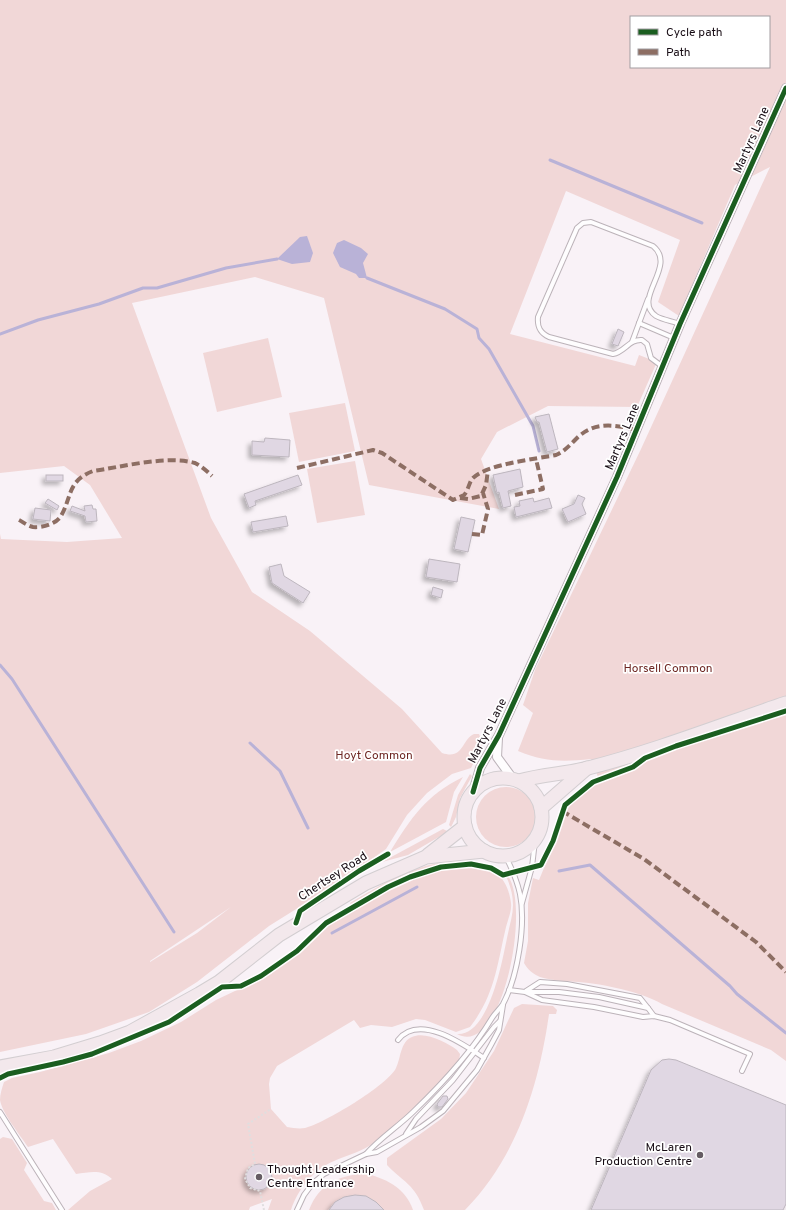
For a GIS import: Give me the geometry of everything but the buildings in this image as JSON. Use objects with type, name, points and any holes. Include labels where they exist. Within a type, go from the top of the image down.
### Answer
[{"type":"main road","points":[[516,780],[536,795],[541,808],[542,822],[535,841],[519,853],[506,857],[492,855],[484,851],[471,840],[465,826],[464,815],[466,803],[473,792],[482,783],[494,779],[516,780],[587,768],[633,755],[786,703]]},
{"type":"main road","points":[[541,808],[587,768]]},
{"type":"main road","name":"Chertsey Road","points":[[0,1067],[60,1055],[130,1032],[219,982],[279,934],[296,923],[366,883],[426,856],[465,826]]},
{"type":"main road","name":"Chertsey Road","points":[[426,856],[484,851]]},
{"type":"street","name":"Martyrs Lane","points":[[473,792],[480,768],[499,735],[617,477],[680,324],[786,88]]},
{"type":"street","name":"Martyrs Lane","points":[[499,735],[497,757],[516,780]]},
{"type":"lane","points":[[632,342],[661,265],[658,249],[595,223],[587,222],[580,225],[575,232],[538,317],[539,328],[543,335],[549,338],[613,354],[620,351],[632,342],[642,340],[647,344],[651,358],[663,367]]},
{"type":"lane","points":[[649,297],[649,304],[653,313],[657,316],[680,324]]},
{"type":"lane","points":[[639,323],[674,338]]},
{"type":"lane","points":[[366,1154],[414,1111],[450,1074],[471,1049],[503,1005],[509,990],[519,950],[522,906],[532,867],[535,841]]},
{"type":"lane","points":[[506,857],[516,879],[522,906]]},
{"type":"lane","points":[[525,992],[540,982],[567,984],[640,998],[654,1016]]},
{"type":"lane","points":[[509,990],[525,992],[559,992],[648,1008]]},
{"type":"lane","points":[[525,992],[542,1000],[594,1007],[643,1017],[654,1016],[674,1022],[750,1054],[742,1071]]},
{"type":"lane","points":[[627,1013],[629,1004]]},
{"type":"lane","points":[[297,1210],[304,1195],[324,1174],[366,1154],[377,1152],[406,1134],[421,1127],[443,1111],[460,1092],[484,1058],[500,1030],[503,1005]]},
{"type":"lane","points":[[406,1134],[416,1120],[453,1080],[494,1027],[501,1021]]},
{"type":"lane","points":[[398,1040],[402,1034],[412,1029],[433,1030],[471,1049],[484,1058]]},
{"type":"lane","points":[[0,1112],[62,1210]]},
{"type":"path","points":[[264,1210],[260,1191],[250,1188],[245,1179],[248,1168],[255,1164],[248,1124],[271,1109]]},
{"type":"green space","points":[[0,0],[786,0],[786,1061],[771,1050],[644,996],[622,989],[540,977],[535,975],[527,968],[524,963],[528,941],[528,903],[533,878],[539,880],[556,839],[561,820],[571,804],[583,792],[600,782],[591,759],[571,761],[554,760],[527,755],[518,751],[533,713],[523,705],[535,670],[641,449],[770,167],[735,185],[679,316],[658,302],[680,240],[566,191],[510,334],[635,366],[639,355],[657,362],[637,407],[548,406],[497,432],[481,459],[499,509],[369,485],[324,298],[255,277],[132,303],[211,518],[252,592],[310,631],[402,709],[442,753],[454,754],[458,752],[467,740],[474,734],[479,734],[483,744],[471,768],[452,774],[427,793],[407,815],[386,849],[341,881],[269,926],[197,982],[149,1012],[86,1034],[0,1052],[0,534],[1,539],[67,542],[122,538],[90,485],[64,466],[0,473]],"holes":[[[231,907],[197,933],[150,962]]]},
{"type":"green space","points":[[268,338],[282,397],[217,412],[203,353]]},
{"type":"green space","points":[[345,403],[355,451],[299,462],[289,413]]},
{"type":"green space","points":[[355,461],[365,515],[317,523],[307,469]]},
{"type":"green space","points":[[470,774],[472,776],[460,798],[456,817],[451,827],[449,825],[458,795]]},
{"type":"green space","points":[[463,777],[454,792],[446,822],[390,852],[420,808],[450,784]]},
{"type":"green space","points":[[506,787],[523,792],[531,800],[536,817],[531,834],[523,842],[506,847],[489,842],[481,834],[476,817],[481,800],[489,792]]},
{"type":"green space","points":[[443,829],[447,831],[444,834],[408,855],[382,862]]},
{"type":"green space","points":[[468,860],[469,862],[433,867],[411,873],[388,883],[351,905],[350,903],[392,879],[406,873],[435,864]]},
{"type":"green space","points":[[457,867],[478,868],[494,872],[505,884],[509,892],[511,903],[494,979],[485,1003],[470,1027],[456,1032],[425,1020],[416,1019],[392,1027],[371,1025],[360,1028],[354,1020],[277,1066],[270,1078],[271,1109],[287,1127],[305,1128],[340,1112],[381,1084],[396,1068],[403,1046],[408,1039],[418,1036],[430,1037],[442,1041],[457,1050],[460,1054],[459,1061],[430,1093],[398,1124],[370,1145],[334,1161],[319,1170],[302,1188],[291,1210],[268,1210],[272,1199],[250,1207],[249,1210],[68,1210],[90,1191],[112,1179],[100,1172],[76,1174],[53,1139],[28,1147],[1,1105],[0,1098],[4,1082],[12,1078],[109,1053],[141,1041],[181,1022],[216,1000],[271,974],[289,955],[309,943],[332,922],[379,894],[402,882],[420,875]]},
{"type":"green space","points":[[506,876],[508,876],[514,893],[516,918],[514,947],[508,976],[499,1003],[487,1024],[473,1036],[457,1034],[468,1031],[478,1023],[486,1011],[492,996],[505,949],[513,909],[512,893]]},
{"type":"green space","points":[[522,1004],[553,1006],[557,1010],[556,1014],[549,1014],[545,1041],[532,1093],[523,1119],[512,1143],[499,1167],[465,1210],[424,1210],[416,1194],[408,1184],[387,1165],[387,1158],[441,1119],[466,1093],[494,1051],[514,1008]]},
{"type":"green space","points":[[3,1137],[12,1139],[27,1163],[24,1170],[44,1201],[52,1203],[56,1210],[0,1210],[0,1139]]},
{"type":"green space","points":[[363,1173],[379,1178],[393,1185],[405,1195],[413,1210],[309,1210],[318,1194],[330,1183],[345,1177]]},
{"type":"shaded area","points":[[307,236],[313,253],[310,262],[292,264],[277,259],[300,237]]},
{"type":"shaded area","points":[[344,240],[361,248],[368,254],[363,263],[367,278],[359,278],[356,274],[340,267],[333,253],[337,243]]},
{"type":"waterway","points":[[550,160],[702,223]]},
{"type":"waterway","points":[[0,334],[38,320],[99,304],[143,288],[157,288],[226,268],[277,259]]},
{"type":"waterway","points":[[367,278],[445,309],[477,329],[479,338],[489,349],[533,426],[539,451]]},
{"type":"waterway","points":[[0,665],[12,679],[174,932]]},
{"type":"waterway","points":[[250,743],[280,771],[308,828]]},
{"type":"waterway","points":[[559,871],[590,865],[730,986],[737,994],[786,1033]]},
{"type":"waterway","points":[[332,933],[417,887]]},
{"type":"marked path","points":[[297,468],[373,450],[382,453],[453,500],[464,495],[472,479],[488,469],[524,460],[556,455],[578,437],[592,428],[599,426],[613,426],[637,430]]},
{"type":"marked path","points":[[515,495],[543,489],[536,459]]},
{"type":"marked path","points":[[19,520],[33,527],[48,525],[56,521],[61,516],[74,485],[85,475],[93,471],[144,462],[171,460],[195,463],[212,476]]},
{"type":"marked path","points":[[460,498],[468,499],[481,496],[486,485],[488,470]]},
{"type":"marked path","points":[[472,534],[482,535],[488,509],[483,493]]},
{"type":"marked path","points":[[562,811],[644,859],[756,942],[786,972]]},
{"type":"cycle path","points":[[473,792],[480,768],[499,735],[617,477],[680,324],[786,88]]},
{"type":"cycle path","points":[[0,1078],[8,1074],[92,1054],[169,1022],[222,987],[241,986],[261,976],[297,951],[326,923],[388,887],[410,877],[441,867],[471,864],[491,868],[503,875],[541,865],[553,841],[565,805],[593,782],[633,767],[645,758],[676,746],[786,711]]},
{"type":"cycle path","points":[[296,923],[300,911],[359,871],[388,854]]},
{"type":"place","name":"McLaren Production Centre","points":[[700,1155]]},
{"type":"place","name":"Thought Leadership Centre Entrance","points":[[259,1177]]},
{"type":"park label","name":"Horsell Common","points":[[668,669]]},
{"type":"park label","name":"Hoyt Common","points":[[374,756]]}]
